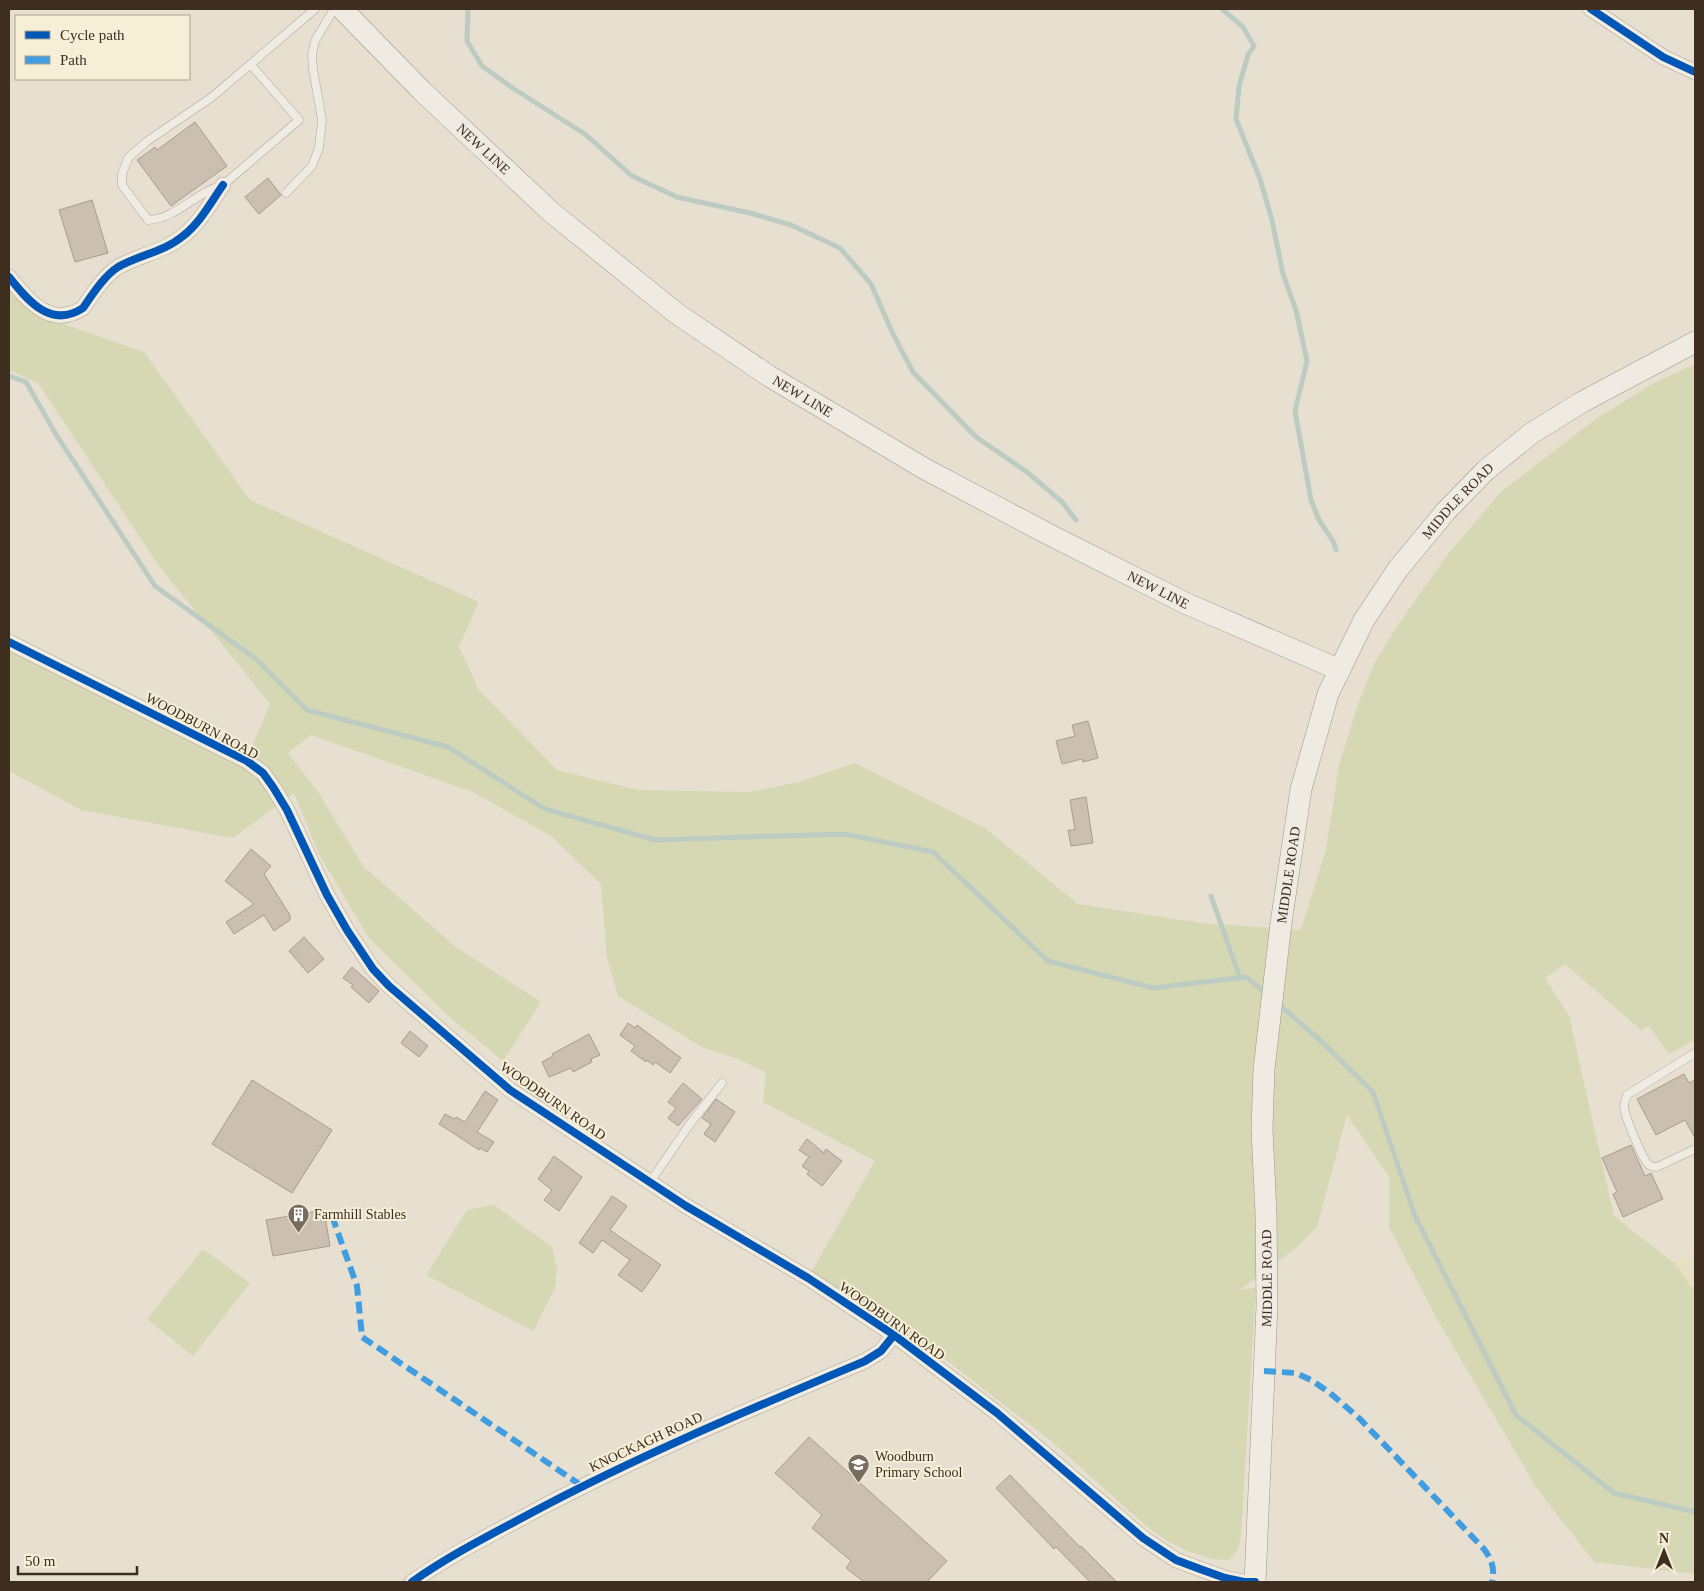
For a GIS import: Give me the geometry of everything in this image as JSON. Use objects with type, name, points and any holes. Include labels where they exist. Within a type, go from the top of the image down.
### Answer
[{"type":"main road","name":"NEW LINE","points":[[342,9],[422,92],[551,212],[676,313],[769,376],[924,468],[1052,536],[1185,602],[1340,670]]},
{"type":"main road","name":"MIDDLE ROAD","points":[[1255,1582],[1267,1306],[1266,1214],[1262,1129],[1264,1069],[1283,904],[1301,790],[1328,694],[1364,620],[1398,569],[1446,511],[1486,470],[1532,433],[1582,402],[1695,342]]},
{"type":"street","points":[[1591,9],[1663,57],[1695,72]]},
{"type":"street","points":[[9,277],[18,289],[46,313],[61,316],[76,312],[83,308],[116,268],[151,254],[174,243],[185,235],[204,213],[223,185]]},
{"type":"street","name":"WOODBURN ROAD","points":[[9,642],[247,761],[263,773],[287,810],[327,895],[367,961],[389,986],[510,1090],[686,1206],[808,1278],[894,1335],[997,1413],[1143,1538],[1176,1560],[1226,1578],[1244,1582],[1255,1582]]},
{"type":"street","name":"KNOCKAGH ROAD","points":[[412,1582],[438,1564],[582,1486],[699,1431],[865,1361],[881,1351],[894,1335]]},
{"type":"lane","points":[[251,65],[299,120],[223,185],[210,188],[160,219],[148,220],[122,185],[122,174],[128,158],[146,142],[212,97],[315,9]]},
{"type":"lane","points":[[286,193],[312,166],[319,148],[322,120],[312,54],[314,41],[334,9]]},
{"type":"lane","points":[[1695,1053],[1627,1095],[1624,1104],[1625,1114],[1647,1164],[1657,1167],[1695,1149]]},
{"type":"lane","points":[[650,1182],[722,1083]]},
{"type":"shaded area","points":[[1695,1251],[1695,1292],[1673,1262]]},
{"type":"green space","points":[[9,285],[49,319],[144,352],[250,500],[479,602],[459,647],[479,690],[557,770],[638,790],[750,792],[799,782],[855,763],[985,828],[1078,904],[1201,923],[1301,930],[1326,849],[1339,765],[1358,704],[1375,662],[1400,622],[1448,554],[1501,492],[1593,421],[1652,384],[1695,364],[1695,1040],[1669,1054],[1649,1026],[1641,1030],[1565,964],[1545,978],[1569,1016],[1614,1216],[1673,1262],[1695,1292],[1695,1574],[1594,1562],[1536,1487],[1437,1319],[1389,1227],[1389,1177],[1347,1115],[1317,1227],[1297,1247],[1240,1290],[1256,1288],[1241,1535],[1238,1550],[1228,1560],[1212,1559],[1187,1551],[1165,1540],[1145,1525],[1051,1441],[903,1327],[810,1274],[875,1161],[763,1102],[766,1072],[735,1058],[702,1047],[618,996],[607,958],[601,884],[551,836],[473,792],[311,735],[288,753],[318,792],[364,867],[456,947],[541,1002],[503,1061],[448,1016],[369,938],[319,854],[294,793],[233,838],[81,810],[9,771],[9,651],[243,767],[270,704],[159,566],[38,383],[9,370]]},
{"type":"green space","points":[[494,1205],[552,1247],[557,1269],[555,1288],[533,1331],[426,1275],[467,1210]]},
{"type":"green space","points":[[203,1249],[250,1283],[193,1356],[147,1319]]},
{"type":"building","points":[[195,122],[227,166],[171,206],[137,160],[155,147],[157,150]]},
{"type":"building","points":[[268,178],[281,195],[259,214],[245,197]]},
{"type":"building","points":[[92,200],[108,253],[75,262],[59,210]]},
{"type":"building","points":[[1088,721],[1098,758],[1083,762],[1082,759],[1062,764],[1056,741],[1075,736],[1072,725]]},
{"type":"building","points":[[1086,797],[1093,843],[1071,846],[1068,830],[1075,830],[1070,800]]},
{"type":"building","points":[[251,849],[271,866],[264,874],[290,915],[290,920],[274,931],[264,915],[234,934],[226,922],[254,904],[225,881]]},
{"type":"building","points":[[304,937],[324,959],[308,973],[289,951]]},
{"type":"building","points":[[352,967],[379,991],[369,1003],[351,987],[353,985],[343,978]]},
{"type":"building","points":[[628,1023],[635,1028],[637,1025],[681,1058],[670,1073],[655,1062],[653,1065],[647,1060],[646,1062],[631,1051],[635,1046],[620,1035]]},
{"type":"building","points":[[410,1031],[428,1046],[419,1057],[401,1043]]},
{"type":"building","points":[[589,1034],[600,1055],[591,1059],[592,1062],[573,1072],[571,1068],[549,1077],[542,1062],[553,1056],[552,1054]]},
{"type":"building","points":[[1684,1074],[1689,1083],[1695,1080],[1695,1138],[1685,1120],[1656,1135],[1637,1099]]},
{"type":"building","points":[[252,1080],[332,1130],[292,1193],[212,1144]]},
{"type":"building","points":[[683,1083],[702,1099],[678,1126],[668,1118],[676,1108],[668,1102]]},
{"type":"building","points":[[485,1091],[498,1100],[477,1132],[494,1142],[487,1152],[480,1148],[479,1150],[439,1124],[445,1114],[465,1122]]},
{"type":"building","points":[[716,1099],[735,1112],[715,1142],[704,1134],[711,1124],[702,1118]]},
{"type":"building","points":[[807,1139],[824,1153],[826,1149],[842,1161],[822,1186],[807,1174],[809,1171],[802,1166],[809,1157],[799,1150]]},
{"type":"building","points":[[1631,1145],[1645,1176],[1651,1173],[1663,1199],[1623,1217],[1613,1194],[1617,1192],[1602,1158]]},
{"type":"building","points":[[554,1156],[582,1177],[559,1211],[544,1200],[552,1190],[538,1179]]},
{"type":"building","points":[[612,1196],[627,1206],[610,1230],[661,1265],[642,1292],[618,1275],[630,1260],[602,1240],[593,1253],[579,1243]]},
{"type":"building","name":"Farmhill Stables","points":[[324,1210],[330,1246],[273,1256],[266,1220]]},
{"type":"building","name":"Woodburn Primary School","points":[[809,1437],[947,1561],[927,1582],[864,1582],[846,1568],[851,1561],[812,1528],[822,1515],[775,1473]]},
{"type":"building","points":[[1010,1475],[1117,1582],[1090,1582],[1056,1547],[1054,1549],[996,1488]]},
{"type":"waterway","points":[[468,9],[467,41],[482,66],[514,89],[585,134],[632,176],[677,197],[750,213],[791,225],[840,248],[871,284],[893,334],[913,372],[976,437],[1027,472],[1062,502],[1076,520]]},
{"type":"waterway","points":[[1222,9],[1243,27],[1254,46],[1248,55],[1239,86],[1236,119],[1260,179],[1272,220],[1283,274],[1296,310],[1307,361],[1295,411],[1311,500],[1319,520],[1333,541],[1336,550]]},
{"type":"waterway","points":[[9,376],[26,382],[57,436],[155,586],[256,659],[307,710],[448,747],[545,809],[655,840],[845,834],[933,852],[1048,961],[1153,988],[1246,977],[1267,994]]},
{"type":"waterway","points":[[1211,896],[1240,978]]},
{"type":"waterway","points":[[1277,1003],[1320,1040],[1373,1092],[1415,1216],[1516,1415],[1614,1493],[1695,1512]]},
{"type":"marked path","points":[[332,1216],[357,1286],[362,1337],[582,1486]]},
{"type":"marked path","points":[[1264,1371],[1296,1373],[1311,1380],[1329,1392],[1360,1419],[1484,1549],[1492,1565],[1492,1582]]},
{"type":"cycle path","points":[[1591,9],[1663,57],[1695,72]]},
{"type":"cycle path","points":[[9,277],[24,295],[41,309],[51,314],[71,314],[83,308],[103,280],[118,267],[168,246],[189,231],[200,219],[223,185]]},
{"type":"cycle path","points":[[9,642],[247,761],[263,773],[287,810],[327,895],[373,969],[389,986],[510,1090],[686,1206],[808,1278],[894,1335],[997,1413],[1143,1538],[1176,1560],[1225,1578],[1255,1582]]},
{"type":"cycle path","points":[[412,1582],[441,1563],[573,1491],[739,1414],[865,1361],[881,1351],[894,1335]]},
{"type":"place","name":"Farmhill Stables","points":[[298,1233]]},
{"type":"place","name":"Woodburn Primary School","points":[[859,1483]]}]
